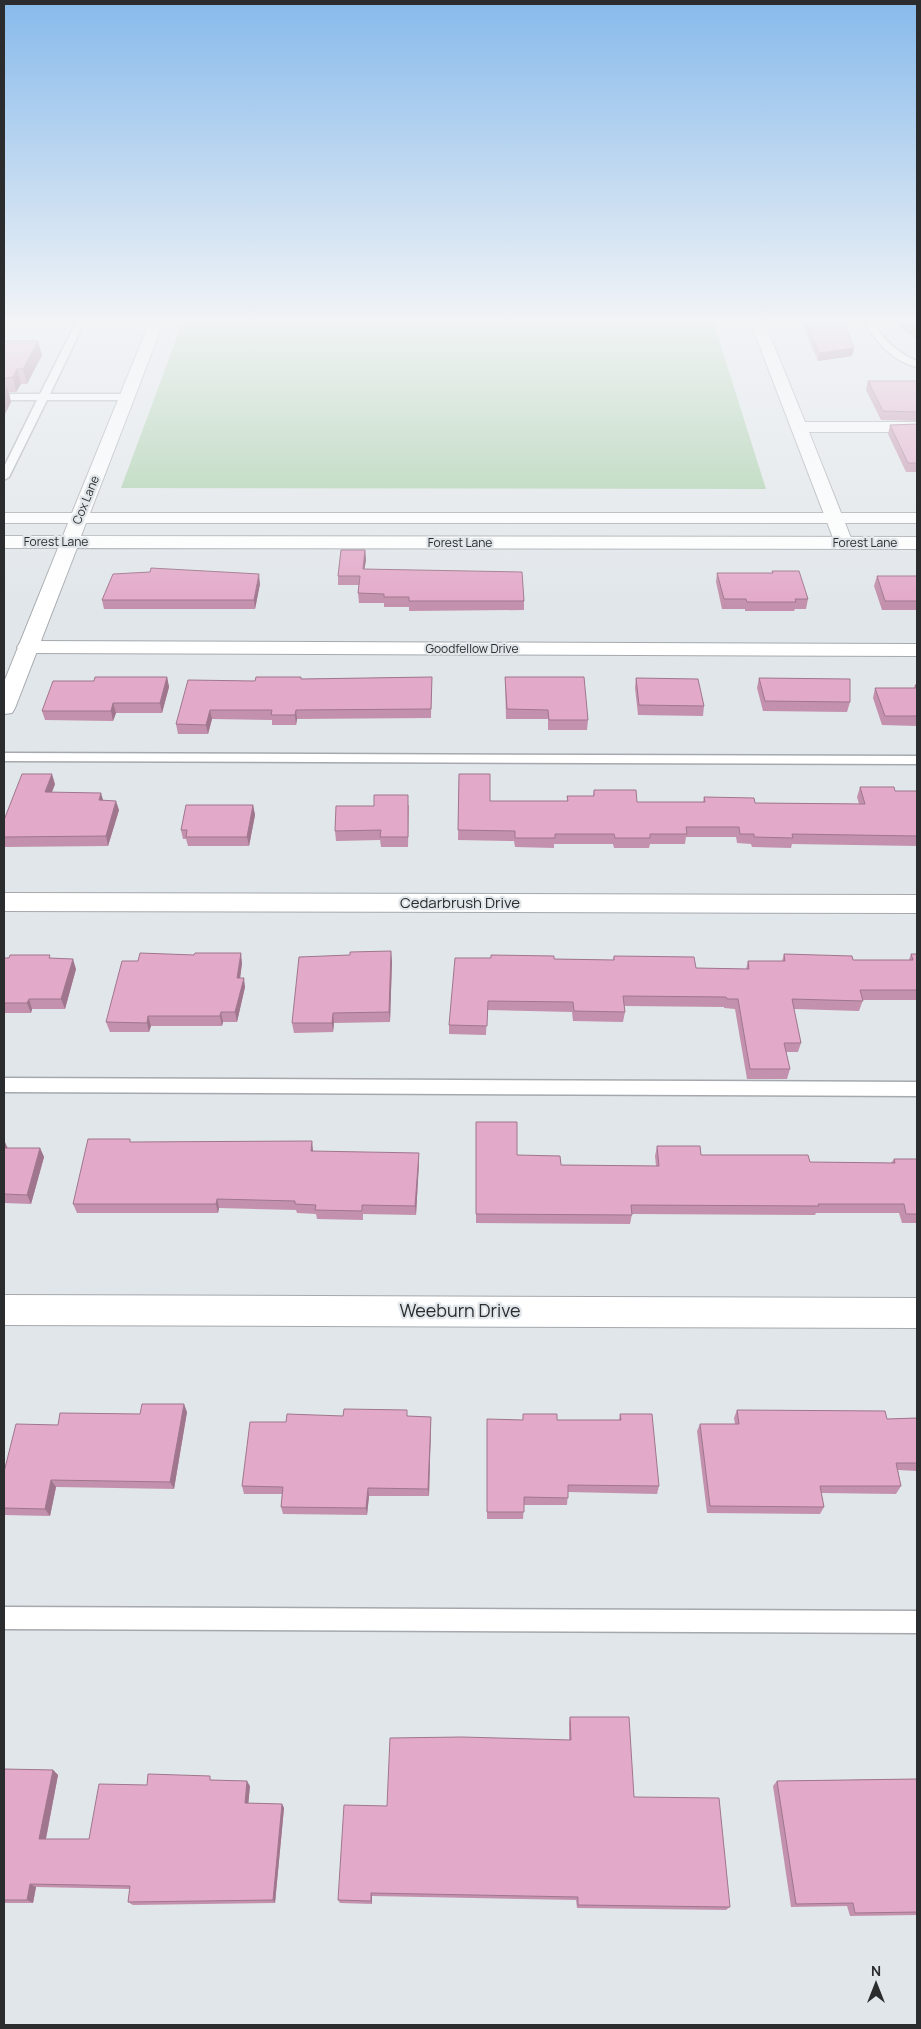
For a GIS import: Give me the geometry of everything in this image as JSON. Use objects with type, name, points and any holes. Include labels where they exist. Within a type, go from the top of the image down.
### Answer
[{"type":"street","name":"Cox Lane","points":[[4,708],[119,416]]},
{"type":"street","points":[[794,416],[844,543]]},
{"type":"street","points":[[798,427],[917,427]]},
{"type":"street","name":"Forest Lane","points":[[4,518],[917,518]]},
{"type":"street","name":"Forest Lane","points":[[4,542],[917,543]]},
{"type":"street","name":"Goodfellow Drive","points":[[27,647],[917,650]]},
{"type":"street","name":"Cedarbrush Drive","points":[[4,902],[917,904]]},
{"type":"street","name":"Weeburn Drive","points":[[4,1310],[917,1313]]},
{"type":"lane","points":[[4,477],[35,416]]},
{"type":"lane","points":[[4,757],[917,760]]},
{"type":"lane","points":[[4,1085],[917,1089]]},
{"type":"lane","points":[[4,1618],[917,1622]]},
{"type":"green space","points":[[148,416],[743,416],[766,489],[121,488]]},
{"type":"building","points":[[917,424],[917,463],[908,463],[890,425]]},
{"type":"building","points":[[341,550],[365,550],[363,569],[522,572],[524,601],[409,601],[409,597],[384,597],[384,594],[358,593],[360,576],[338,576]]},
{"type":"building","points":[[151,568],[259,574],[254,600],[102,600],[113,574],[150,572]]},
{"type":"building","points":[[772,571],[799,571],[808,599],[795,599],[796,602],[747,602],[746,599],[724,599],[717,573],[773,573]]},
{"type":"building","points":[[877,576],[917,576],[917,601],[885,601]]},
{"type":"building","points":[[95,677],[167,677],[160,703],[113,703],[111,711],[42,711],[53,681],[94,681]]},
{"type":"building","points":[[256,677],[301,677],[301,679],[432,677],[431,709],[296,710],[295,715],[271,715],[272,710],[210,710],[206,725],[176,724],[188,680],[255,681]]},
{"type":"building","points":[[505,677],[584,677],[588,720],[549,720],[548,710],[507,709]]},
{"type":"building","points":[[636,678],[698,679],[704,706],[639,705]]},
{"type":"building","points":[[759,678],[850,679],[850,702],[765,701]]},
{"type":"building","points":[[875,688],[917,688],[917,716],[885,716]]},
{"type":"building","points":[[22,774],[52,774],[45,792],[101,793],[99,800],[116,801],[106,836],[4,837],[4,820]]},
{"type":"building","points":[[459,774],[490,774],[490,801],[568,801],[567,796],[594,796],[594,790],[636,790],[637,802],[705,802],[704,797],[754,798],[755,803],[865,804],[860,787],[894,787],[895,791],[916,791],[917,836],[792,834],[793,838],[754,837],[754,834],[740,834],[739,827],[686,827],[687,834],[650,834],[650,838],[615,838],[614,834],[555,834],[555,838],[515,838],[515,831],[458,830]]},
{"type":"building","points":[[374,795],[408,795],[408,837],[380,837],[381,830],[335,831],[336,806],[374,806]]},
{"type":"building","points":[[186,805],[253,805],[247,837],[186,837],[187,830],[181,830]]},
{"type":"building","points":[[391,951],[389,1012],[333,1013],[332,1023],[292,1023],[299,957],[350,955],[350,952]]},
{"type":"building","points":[[140,953],[194,955],[195,953],[241,953],[237,978],[244,978],[235,1012],[221,1012],[220,1016],[148,1016],[147,1023],[106,1022],[122,961],[138,961]]},
{"type":"building","points":[[784,954],[852,956],[853,960],[913,960],[911,954],[917,954],[917,990],[860,990],[863,1001],[792,999],[801,1043],[784,1043],[790,1069],[750,1069],[738,999],[727,999],[726,997],[623,996],[625,1012],[574,1011],[573,1002],[488,1001],[487,1026],[449,1025],[455,958],[491,958],[491,955],[554,956],[554,959],[614,960],[614,956],[694,957],[696,968],[749,969],[748,961],[785,961]]},
{"type":"building","points":[[10,955],[50,955],[49,958],[73,959],[61,999],[29,999],[27,1003],[4,1003],[4,958],[9,958]]},
{"type":"building","points":[[476,1122],[517,1122],[517,1155],[560,1156],[561,1165],[659,1166],[657,1146],[700,1146],[701,1155],[808,1155],[810,1162],[895,1163],[894,1159],[917,1159],[917,1214],[906,1214],[904,1204],[818,1204],[819,1206],[631,1205],[632,1215],[476,1214]]},
{"type":"building","points":[[88,1139],[130,1139],[130,1142],[312,1141],[311,1151],[419,1153],[415,1206],[362,1205],[362,1211],[315,1210],[316,1205],[295,1204],[295,1201],[217,1199],[216,1204],[73,1204]]},
{"type":"building","points":[[4,1148],[40,1148],[27,1195],[4,1194]]},
{"type":"building","points":[[142,1404],[184,1404],[170,1482],[51,1480],[45,1509],[4,1508],[4,1472],[16,1424],[58,1425],[60,1413],[140,1414]]},
{"type":"building","points":[[344,1409],[407,1410],[407,1416],[431,1417],[428,1489],[368,1488],[366,1508],[281,1507],[283,1487],[242,1486],[250,1422],[286,1422],[287,1414],[343,1416]]},
{"type":"building","points":[[737,1410],[885,1411],[887,1419],[917,1418],[917,1463],[896,1463],[901,1486],[820,1486],[824,1507],[710,1506],[700,1424],[739,1424]]},
{"type":"building","points":[[523,1414],[557,1414],[557,1420],[621,1420],[620,1414],[652,1414],[659,1486],[568,1485],[568,1498],[524,1497],[524,1512],[487,1512],[487,1419],[523,1420]]},
{"type":"building","points":[[570,1717],[629,1717],[634,1797],[719,1798],[730,1907],[578,1905],[578,1897],[371,1893],[371,1901],[338,1900],[344,1805],[387,1806],[390,1738],[462,1737],[571,1740]]},
{"type":"building","points":[[4,1769],[53,1770],[39,1839],[89,1839],[99,1784],[147,1785],[148,1774],[210,1776],[210,1780],[247,1781],[245,1803],[282,1804],[273,1900],[128,1902],[130,1886],[30,1884],[27,1900],[4,1900]]},
{"type":"building","points":[[917,1779],[917,1912],[855,1913],[853,1903],[796,1904],[777,1781]]}]
